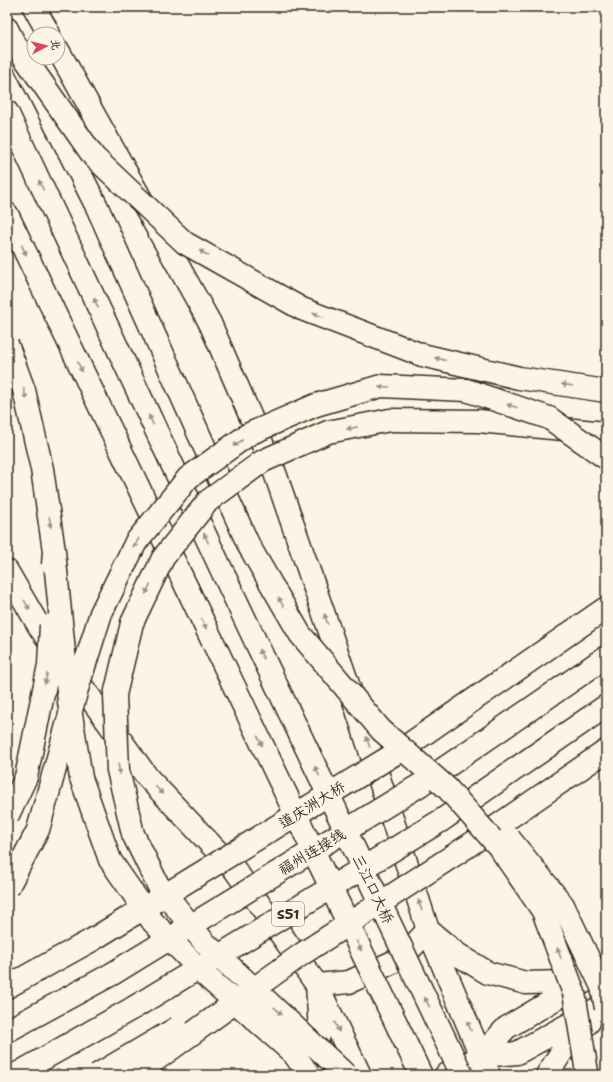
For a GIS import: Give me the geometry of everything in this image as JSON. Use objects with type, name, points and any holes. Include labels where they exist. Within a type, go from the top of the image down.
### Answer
[{"type":"main road","points":[[34,7],[45,26]]},
{"type":"main road","points":[[12,38],[97,207],[249,546],[300,634],[381,730],[447,788],[510,839],[563,905],[602,987],[606,1008],[568,1042],[547,1075]]},
{"type":"main road","points":[[12,38],[94,157],[185,243],[302,309],[422,355],[519,378],[606,391]]},
{"type":"main road","points":[[66,64],[210,323],[275,473],[357,710],[428,930],[485,1065]]},
{"type":"main road","name":"三江口大桥","points":[[7,112],[223,574],[462,1075]]},
{"type":"main road","points":[[7,214],[421,1075]]},
{"type":"main road","points":[[7,344],[24,390],[42,469],[54,551],[69,702],[81,778],[110,860],[153,922],[206,976],[294,1054],[310,1075]]},
{"type":"main road","points":[[7,889],[38,830],[77,689],[101,613],[136,542],[188,478],[250,434],[316,404],[381,386],[466,390],[549,418],[606,458]]},
{"type":"main road","points":[[346,1075],[204,942],[158,885],[133,834],[118,770],[115,696],[132,623],[163,558],[208,501],[263,461],[328,432],[390,420],[478,421],[606,433]]},
{"type":"main road","points":[[7,817],[26,777],[49,665],[54,551]]},
{"type":"main road","points":[[7,571],[40,628],[148,778],[235,870],[317,985],[360,1075]]},
{"type":"main road","name":"道庆洲大桥","points":[[7,986],[92,940],[401,750],[606,608]]},
{"type":"main road","name":"福州连接线","points":[[7,1031],[112,974],[420,785],[606,657]]},
{"type":"main road","name":"S51","points":[[15,1075],[133,1008],[442,820],[606,706]]},
{"type":"main road","points":[[97,1075],[302,954],[465,848],[606,751]]},
{"type":"main road","points":[[447,788],[499,847],[543,911],[574,993],[586,1075]]},
{"type":"main road","points":[[428,930],[457,954],[488,973],[526,983],[562,982],[606,968]]},
{"type":"main road","points":[[317,985],[349,982],[402,958],[428,930]]},
{"type":"main road","points":[[135,1075],[302,954]]},
{"type":"main road","points":[[485,1065],[506,1028],[606,968]]},
{"type":"main road","points":[[310,1075],[320,1029],[317,985]]},
{"type":"main road","points":[[446,1075],[485,1065],[518,1053],[606,1004]]}]
